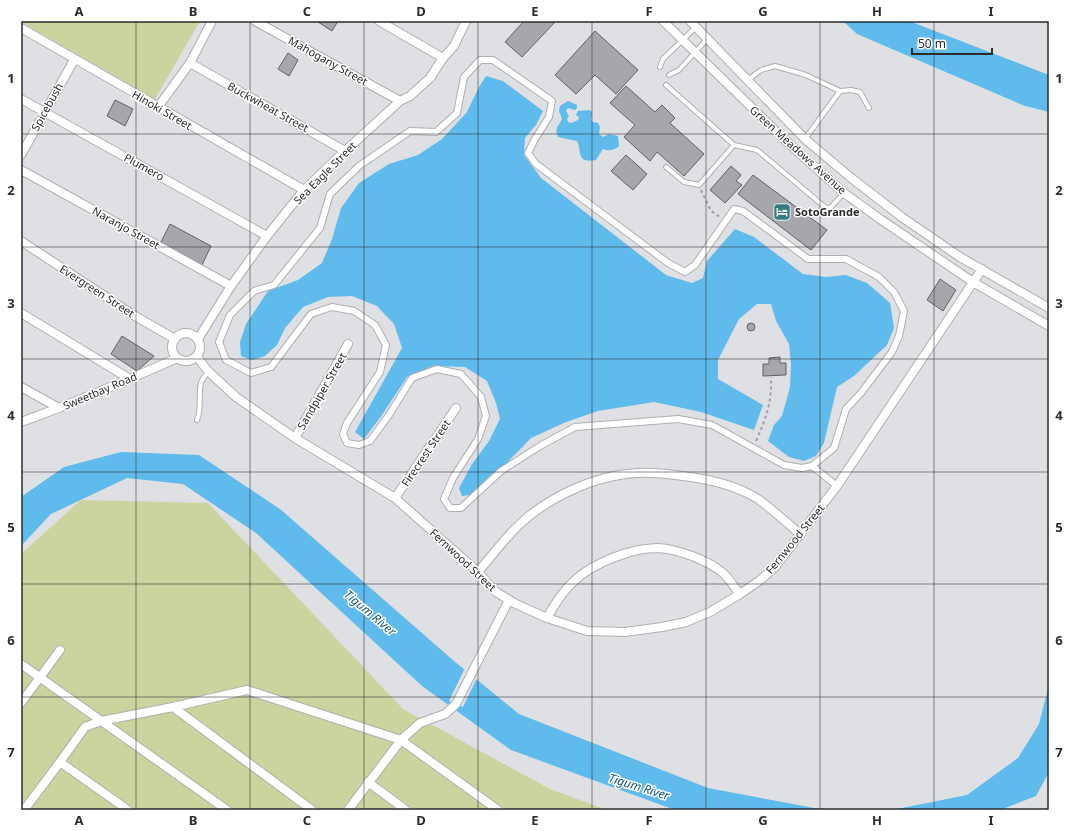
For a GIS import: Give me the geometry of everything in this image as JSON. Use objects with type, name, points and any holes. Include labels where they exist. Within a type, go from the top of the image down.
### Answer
[{"type":"street","points":[[158,107],[190,63],[212,21]]},
{"type":"street","name":"Mahogany Street","points":[[255,21],[400,101]]},
{"type":"street","points":[[379,21],[443,58]]},
{"type":"street","name":"Sea Eagle Street","points":[[198,339],[231,286],[267,236],[304,190],[345,150],[400,101],[410,96],[430,78],[443,58],[454,46],[466,21]]},
{"type":"street","name":"Green Meadows Avenue","points":[[663,21],[786,141],[844,193],[973,282],[1049,326]]},
{"type":"street","name":"Green Meadows Avenue","points":[[693,24],[805,139],[850,177],[903,218],[960,257],[1049,308]]},
{"type":"street","name":"Hinoki Street","points":[[21,28],[74,60],[304,190]]},
{"type":"street","name":"Spicebush","points":[[21,155],[74,60]]},
{"type":"street","points":[[480,60],[493,60],[552,102],[549,117],[528,153],[536,164],[668,263],[686,272],[695,265],[734,209],[743,211],[808,260],[846,259],[879,277],[894,292],[904,311],[899,336],[892,352],[861,393],[846,409],[834,448],[812,466],[802,468],[784,465],[753,447],[712,425],[678,419],[575,427],[540,446],[501,472],[461,508],[450,508],[444,499],[453,478],[478,439],[486,416],[481,397],[461,374],[437,369],[412,378],[370,441],[359,445],[348,443],[343,434],[347,423],[380,372],[386,345],[375,325],[354,311],[332,307],[311,314],[271,367],[251,373],[226,360],[219,342],[230,315],[254,291],[274,285],[320,228],[330,194],[359,166],[410,131],[436,132],[457,113],[464,77],[480,60]]},
{"type":"street","name":"Buckwheat Street","points":[[190,63],[345,150]]},
{"type":"street","name":"Plumero","points":[[21,99],[267,236]]},
{"type":"street","name":"Naranjo Street","points":[[21,170],[231,286]]},
{"type":"street","name":"Evergreen Street","points":[[21,241],[135,316],[175,339]]},
{"type":"street","name":"Fernwood Street","points":[[197,357],[208,371],[236,397],[295,438],[395,498],[478,572],[496,592],[509,600],[547,618],[587,631],[625,632],[686,622],[710,612],[759,581],[775,567],[837,486],[982,269]]},
{"type":"street","points":[[21,313],[130,379]]},
{"type":"street","points":[[189,333],[198,339],[201,350],[197,357],[190,361],[177,358],[172,349],[175,339],[189,333]]},
{"type":"street","name":"Sandpiper Street","points":[[295,438],[348,344]]},
{"type":"street","name":"Sweetbay Road","points":[[21,422],[130,379],[177,358]]},
{"type":"street","points":[[21,387],[59,408]]},
{"type":"street","name":"Firecrest Street","points":[[395,498],[456,408]]},
{"type":"street","points":[[812,466],[837,486]]},
{"type":"street","points":[[478,572],[512,532],[545,504],[580,486],[616,475],[638,473],[664,474],[704,479],[731,487],[757,499],[800,534]]},
{"type":"street","points":[[547,618],[558,599],[574,580],[592,567],[636,551],[658,548],[681,552],[704,561],[723,573],[740,594]]},
{"type":"street","points":[[348,810],[401,740],[420,723],[446,714],[456,704],[509,600]]},
{"type":"street","points":[[21,703],[60,650]]},
{"type":"street","points":[[21,664],[227,810]]},
{"type":"street","points":[[27,809],[85,727],[101,721],[173,707],[247,690],[401,740],[498,810]]},
{"type":"street","points":[[173,707],[312,810]]},
{"type":"street","points":[[60,762],[128,810]]},
{"type":"street","points":[[368,782],[406,810]]},
{"type":"lane","points":[[660,67],[663,59],[682,41],[693,24]]},
{"type":"lane","points":[[669,75],[678,70],[707,39]]},
{"type":"lane","points":[[748,80],[761,70],[775,66],[806,75],[840,91],[851,90],[860,92],[869,108]]},
{"type":"lane","points":[[666,85],[734,144],[757,150],[826,208],[830,208],[844,193]]},
{"type":"lane","points":[[805,139],[840,91]]},
{"type":"lane","points":[[666,167],[684,182],[699,185],[734,144]]},
{"type":"lane","points":[[197,420],[199,415],[201,383],[208,371]]},
{"type":"path","points":[[699,185],[711,211],[726,221]]},
{"type":"path","points":[[753,447],[768,414],[772,387],[771,377]]},
{"type":"green space","points":[[21,21],[200,21],[155,99]]},
{"type":"green space","points":[[81,500],[208,503],[403,709],[550,789],[607,810],[21,810],[21,554]]},
{"type":"water","points":[[843,21],[909,21],[1049,75],[1049,112],[1025,106],[857,34]]},
{"type":"water","points":[[486,76],[503,81],[543,111],[536,125],[525,138],[524,155],[541,178],[666,275],[692,283],[703,278],[707,261],[735,229],[754,237],[803,274],[826,277],[846,275],[867,283],[890,303],[894,328],[887,345],[854,376],[837,387],[824,443],[816,456],[804,461],[789,457],[768,441],[774,425],[782,416],[790,387],[791,364],[789,344],[776,321],[771,304],[757,304],[739,319],[718,360],[718,379],[763,405],[754,430],[701,412],[654,402],[598,411],[566,422],[531,438],[504,466],[470,495],[462,496],[459,488],[472,464],[489,441],[500,419],[496,403],[487,381],[465,367],[433,366],[407,377],[364,439],[355,432],[402,348],[394,324],[377,306],[352,296],[328,297],[303,307],[285,328],[277,345],[265,356],[252,360],[241,356],[240,342],[246,324],[268,291],[298,280],[322,263],[332,239],[341,208],[359,183],[389,164],[418,155],[442,139],[467,112]]},
{"type":"water","points":[[568,101],[577,105],[577,108],[575,110],[568,108],[566,111],[569,116],[567,119],[568,122],[571,123],[578,120],[579,117],[576,115],[578,111],[590,110],[592,112],[591,120],[598,123],[600,127],[599,134],[603,137],[609,134],[618,136],[619,146],[611,150],[603,149],[596,160],[590,161],[585,160],[581,156],[577,141],[558,137],[556,130],[562,119],[559,111],[560,106]]},
{"type":"water","name":"Tigum River","points":[[121,452],[199,455],[280,509],[454,661],[519,714],[708,788],[825,810],[675,810],[511,750],[422,686],[256,533],[183,484],[127,478],[51,514],[21,546],[21,497],[64,467]]},
{"type":"water","points":[[1049,685],[1049,772],[1036,796],[1000,810],[892,810],[967,795],[1018,758],[1039,724]]},
{"type":"pier","points":[[465,668],[477,678],[463,707],[449,701]]},
{"type":"building","points":[[338,21],[332,31],[318,22]]},
{"type":"building","points":[[524,21],[556,21],[522,57],[505,42]]},
{"type":"building","points":[[595,31],[638,70],[616,94],[595,75],[576,94],[555,75]]},
{"type":"building","points":[[288,53],[298,60],[289,76],[278,69]]},
{"type":"building","points":[[626,86],[655,112],[662,105],[675,118],[670,123],[704,154],[684,176],[657,152],[650,161],[624,137],[635,125],[610,103]]},
{"type":"building","points":[[115,100],[133,109],[125,126],[107,116]]},
{"type":"building","points":[[626,155],[647,174],[633,190],[611,171]]},
{"type":"building","points":[[731,166],[741,175],[736,181],[742,185],[725,203],[710,190]]},
{"type":"building","name":"SotoGrande","points":[[753,175],[827,230],[811,250],[738,194]]},
{"type":"building","points":[[170,224],[211,246],[202,265],[161,242]]},
{"type":"building","points":[[940,279],[956,290],[943,311],[927,300]]},
{"type":"building","points":[[751,323],[754,324],[754,330],[751,331],[748,330],[747,327],[748,324]]},
{"type":"building","points":[[122,336],[154,356],[137,371],[111,354]]},
{"type":"building","points":[[780,357],[780,363],[786,363],[786,375],[763,376],[763,364],[769,364],[769,358]]},
{"type":"place","name":"SotoGrande","points":[[782,212]]}]
